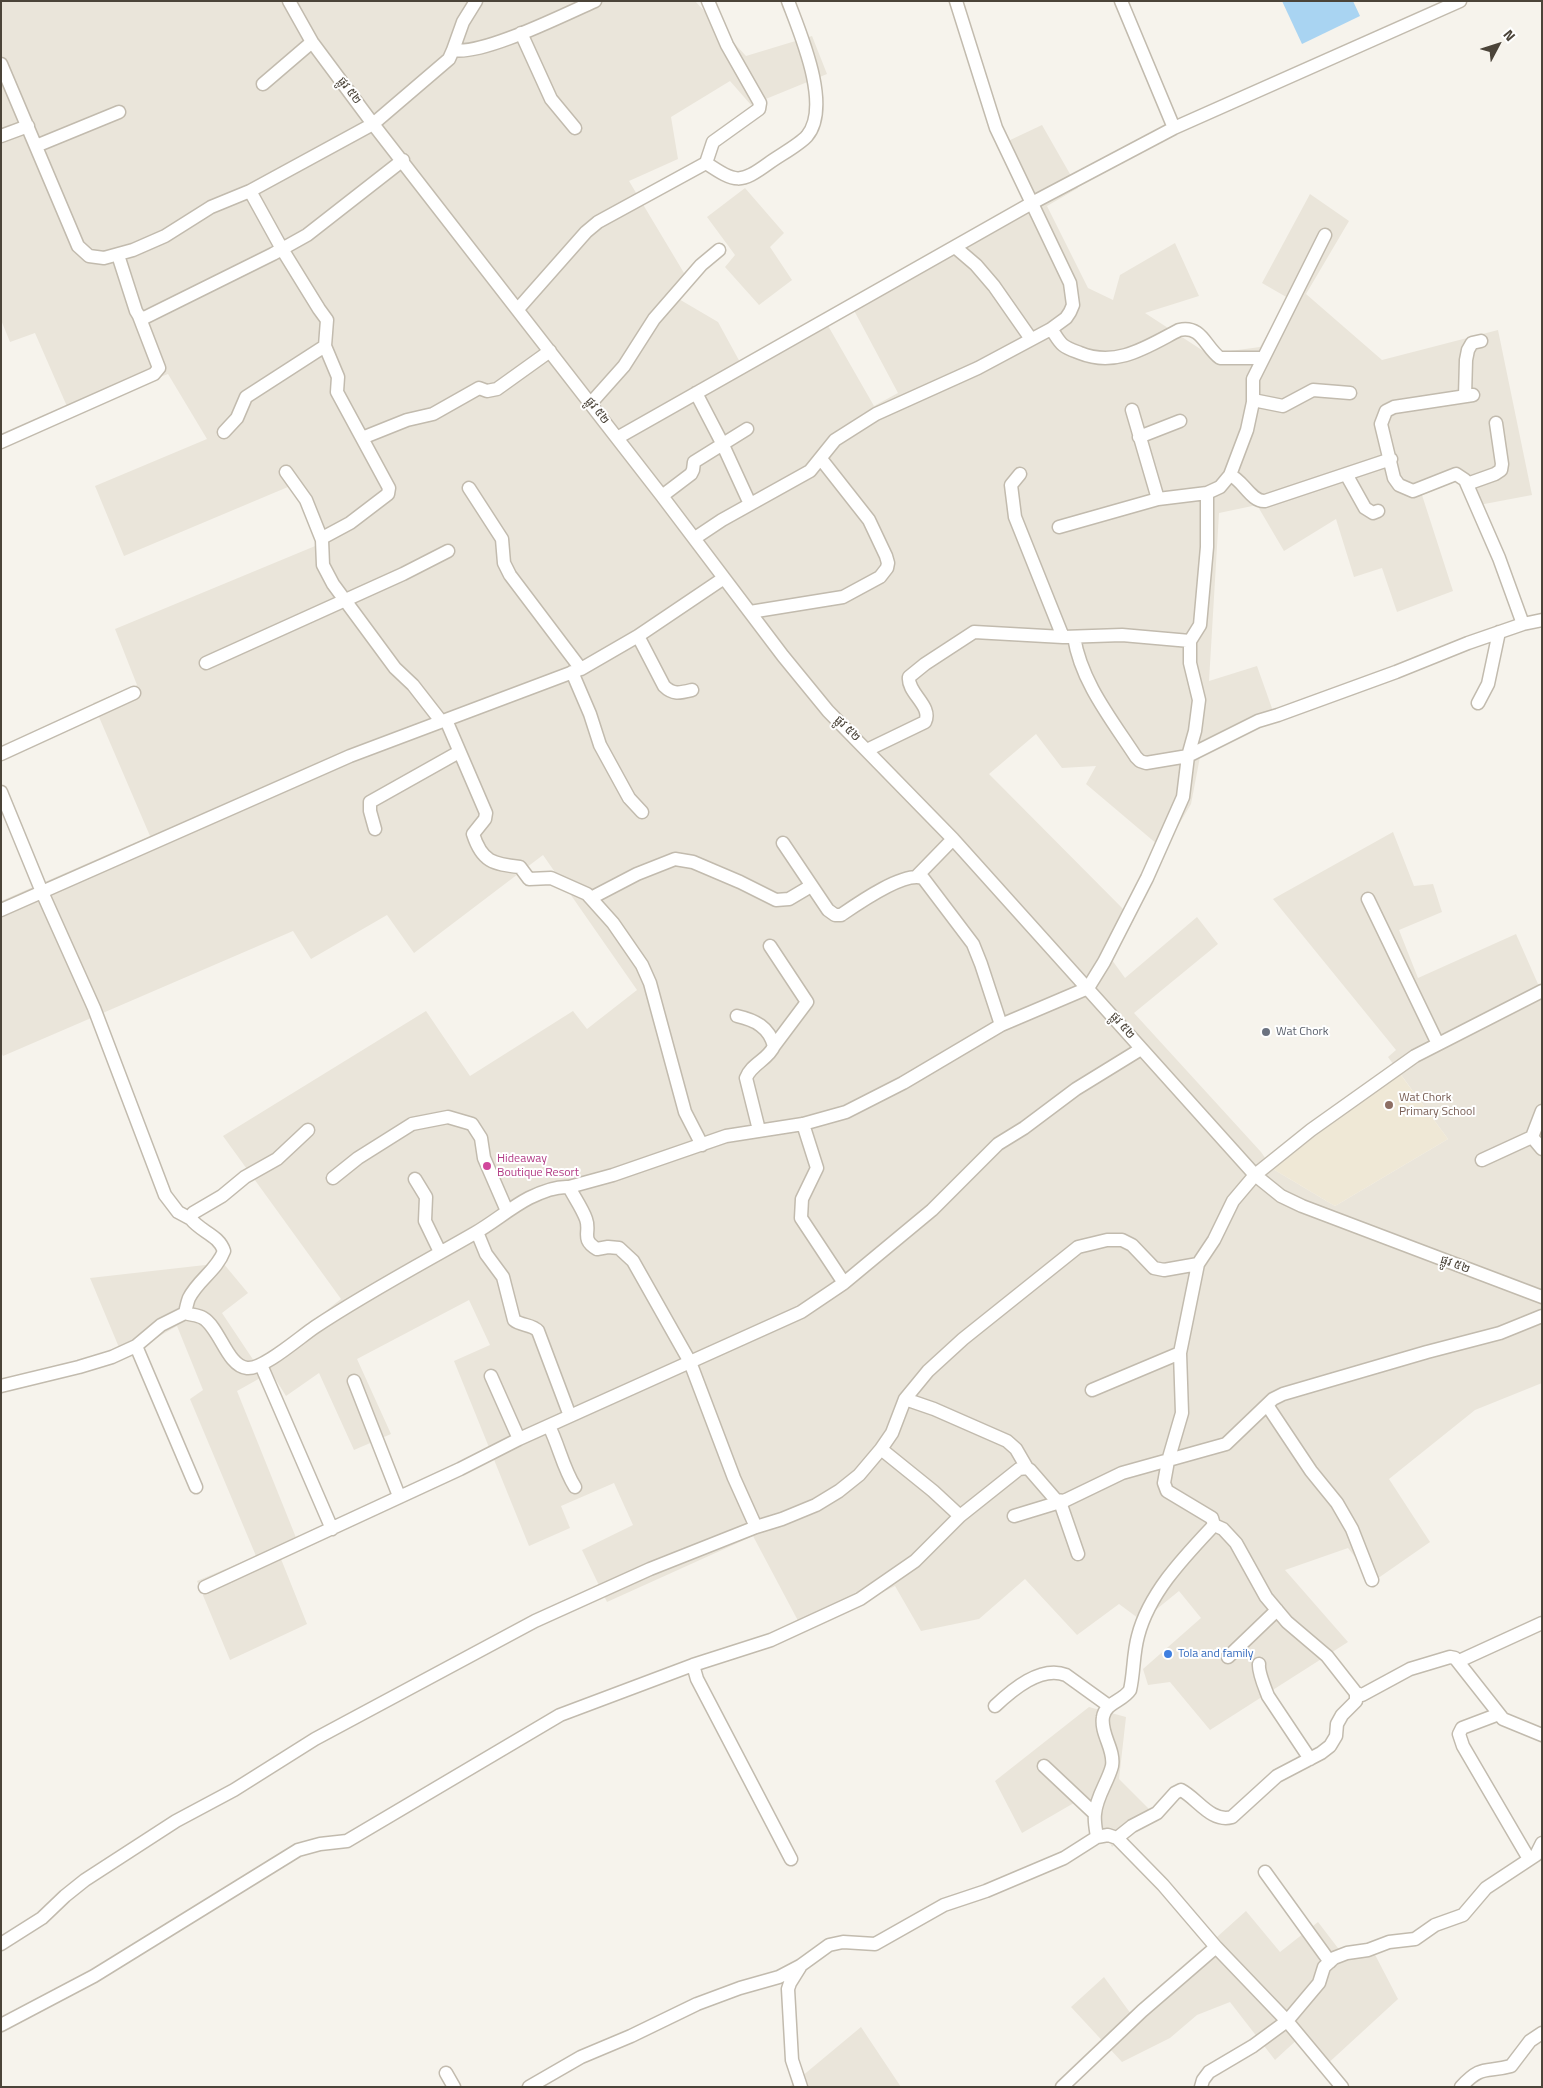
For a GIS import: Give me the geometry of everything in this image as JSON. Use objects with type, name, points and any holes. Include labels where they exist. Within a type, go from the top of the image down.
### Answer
[{"type":"street","name":"ផ្លូវ ៥២","points":[[289,1],[312,42],[373,124],[591,403],[783,656],[828,710],[953,839],[1255,1175],[1281,1196],[1302,1206],[1542,1297]]},
{"type":"street","points":[[1,64],[78,246],[82,251],[97,258],[118,255],[165,236],[211,207],[250,191],[373,124],[449,60],[463,22],[476,1]]},
{"type":"street","points":[[453,50],[463,52],[480,48],[521,33],[595,1]]},
{"type":"street","points":[[518,309],[586,232],[598,222],[706,163],[713,142],[759,108],[760,103],[727,45],[708,1]]},
{"type":"street","points":[[706,163],[725,176],[743,179],[761,169],[806,136],[812,124],[816,89],[809,58],[788,1]]},
{"type":"street","points":[[695,538],[750,504],[810,471],[835,440],[876,414],[978,368],[1051,329],[1066,318],[1070,312],[1073,304],[1072,292],[1058,255],[996,128],[956,1]]},
{"type":"street","points":[[1121,1],[1174,128]]},
{"type":"street","points":[[617,438],[1032,202],[1174,128],[1460,1]]},
{"type":"street","points":[[521,33],[551,100],[575,128]]},
{"type":"street","points":[[263,84],[312,42]]},
{"type":"street","points":[[36,146],[119,112]]},
{"type":"street","points":[[1,136],[28,126]]},
{"type":"street","points":[[139,316],[144,318],[307,235],[403,160]]},
{"type":"street","points":[[250,191],[282,249],[319,309],[326,316],[325,346],[338,376],[337,392],[389,488],[388,494],[350,523],[327,534],[322,540]]},
{"type":"street","points":[[1059,528],[1158,499],[1207,493],[1220,487],[1230,475],[1247,430],[1252,400],[1253,378],[1325,235]]},
{"type":"street","points":[[954,247],[976,265],[994,286],[1030,339]]},
{"type":"street","points":[[591,403],[624,366],[654,319],[701,265],[719,250]]},
{"type":"street","points":[[1,442],[154,374],[159,368],[118,255]]},
{"type":"street","points":[[1051,329],[1062,344],[1070,349],[1085,355],[1108,360],[1129,356],[1179,330],[1187,328],[1196,331],[1220,358],[1262,358]]},
{"type":"street","points":[[1481,341],[1472,343],[1468,350],[1469,396],[1394,407],[1386,411],[1381,424],[1394,478],[1399,485],[1412,491],[1456,474],[1465,480],[1499,558],[1523,624]]},
{"type":"street","points":[[224,432],[237,418],[246,397],[325,346]]},
{"type":"street","points":[[362,438],[407,420],[433,414],[479,388],[487,391],[497,390],[550,350]]},
{"type":"street","points":[[1252,400],[1283,406],[1313,390],[1350,393]]},
{"type":"street","points":[[696,394],[722,443],[750,504]]},
{"type":"street","points":[[1132,410],[1158,499]]},
{"type":"street","points":[[1139,437],[1180,422]]},
{"type":"street","points":[[1467,484],[1502,470],[1496,423]]},
{"type":"street","points":[[662,496],[691,474],[694,462],[722,443],[747,430]]},
{"type":"street","points":[[750,612],[843,596],[880,577],[887,568],[886,556],[869,520],[821,459]]},
{"type":"street","points":[[1230,475],[1240,481],[1260,501],[1390,459]]},
{"type":"street","points":[[286,472],[305,498],[322,540],[323,565],[333,584],[346,599],[395,668],[413,685],[443,720],[486,813],[485,819],[473,834],[484,856],[494,864],[520,868],[529,879],[551,878],[580,890],[591,898],[612,922],[646,974],[685,1112],[702,1145]]},
{"type":"street","points":[[1020,474],[1011,485],[1015,517],[1091,686],[1140,761],[1146,763],[1188,756],[1258,721],[1378,679],[1499,632],[1542,620]]},
{"type":"street","points":[[1346,474],[1365,508],[1373,513],[1378,510]]},
{"type":"street","points":[[469,488],[502,539],[504,563],[510,575],[577,670],[600,744],[629,798],[642,812]]},
{"type":"street","points":[[1,1386],[79,1368],[112,1357],[136,1346],[161,1325],[185,1314],[204,1319],[211,1325],[230,1355],[241,1366],[246,1368],[261,1365],[336,1313],[477,1232],[542,1192],[613,1175],[726,1136],[803,1124],[854,1108],[903,1084],[1001,1025],[1088,988],[1104,962],[1147,878],[1183,797],[1188,756],[1195,731],[1199,700],[1190,663],[1190,641],[1200,625],[1207,547],[1207,493]]},
{"type":"street","points":[[206,663],[404,574],[448,551]]},
{"type":"street","points":[[1,910],[350,756],[577,670],[638,636],[724,578]]},
{"type":"street","points":[[867,750],[925,722],[927,718],[926,710],[910,685],[910,677],[925,664],[968,636],[981,632],[1068,637],[1122,635],[1190,641]]},
{"type":"street","points":[[1478,703],[1488,684],[1499,632]]},
{"type":"street","points":[[638,636],[664,686],[676,694],[692,690]]},
{"type":"street","points":[[1,754],[134,693]]},
{"type":"street","points":[[375,830],[370,811],[370,802],[459,752]]},
{"type":"street","points":[[1,792],[42,892],[94,1008],[165,1196],[178,1212],[191,1219],[222,1245],[224,1251],[221,1261],[188,1299],[185,1314]]},
{"type":"street","points":[[782,844],[831,914],[841,915],[871,896],[905,879],[917,876],[953,839]]},
{"type":"street","points":[[591,898],[637,874],[675,859],[693,862],[776,900],[789,899],[812,886]]},
{"type":"street","points":[[917,876],[928,882],[934,894],[973,944],[1001,1025]]},
{"type":"street","points":[[1368,899],[1438,1044]]},
{"type":"street","points":[[759,1130],[746,1078],[748,1072],[766,1057],[807,1002],[770,946]]},
{"type":"street","points":[[1214,1525],[1212,1518],[1165,1488],[1168,1461],[1182,1413],[1180,1354],[1198,1264],[1214,1240],[1233,1201],[1255,1175],[1310,1130],[1415,1056],[1542,991]]},
{"type":"street","points":[[737,1016],[758,1023],[766,1029],[774,1046]]},
{"type":"street","points":[[205,1587],[460,1469],[519,1439],[801,1312],[844,1283],[932,1210],[998,1144],[1024,1128],[1076,1089],[1142,1049]]},
{"type":"street","points":[[1482,1160],[1532,1137],[1542,1111]]},
{"type":"street","points":[[333,1178],[358,1158],[412,1124],[448,1117],[472,1124],[481,1138],[484,1158],[507,1212]]},
{"type":"street","points":[[803,1124],[817,1168],[802,1199],[801,1218],[844,1283]]},
{"type":"street","points":[[191,1219],[193,1213],[222,1196],[245,1176],[284,1155],[308,1130]]},
{"type":"street","points":[[1532,1137],[1542,1149]]},
{"type":"street","points":[[415,1179],[426,1197],[425,1221],[440,1252]]},
{"type":"street","points":[[569,1187],[585,1217],[586,1237],[590,1245],[596,1250],[608,1247],[619,1248],[634,1261],[690,1362],[734,1478],[756,1527]]},
{"type":"street","points":[[477,1232],[486,1254],[502,1277],[514,1320],[538,1331],[570,1416]]},
{"type":"street","points":[[1,1944],[42,1918],[64,1896],[85,1880],[176,1821],[234,1790],[315,1739],[535,1621],[650,1569],[756,1527],[782,1520],[839,1491],[859,1475],[881,1449],[892,1433],[905,1400],[928,1370],[963,1339],[1067,1255],[1083,1245],[1122,1240],[1132,1245],[1154,1268],[1164,1270],[1198,1264]]},
{"type":"street","points":[[1014,1516],[1060,1502],[1122,1473],[1226,1444],[1277,1397],[1304,1387],[1500,1333],[1542,1316]]},
{"type":"street","points":[[136,1346],[196,1487]]},
{"type":"street","points":[[1092,1390],[1180,1354]]},
{"type":"street","points":[[261,1365],[332,1528]]},
{"type":"street","points":[[491,1376],[519,1439]]},
{"type":"street","points":[[354,1381],[399,1496]]},
{"type":"street","points":[[905,1400],[934,1409],[1006,1441],[1016,1450],[1027,1468],[1060,1502],[1078,1554]]},
{"type":"street","points":[[1267,1405],[1311,1471],[1337,1503],[1352,1529],[1372,1580]]},
{"type":"street","points":[[549,1426],[567,1473],[575,1487]]},
{"type":"street","points":[[881,1449],[933,1491],[960,1516]]},
{"type":"street","points":[[1,2025],[94,1976],[298,1850],[320,1844],[347,1841],[560,1715],[693,1665],[771,1640],[860,1599],[915,1561],[960,1516],[1017,1471],[1027,1468]]},
{"type":"street","points":[[1214,1525],[1223,1529],[1236,1543],[1259,1587],[1287,1622],[1327,1656],[1356,1694],[1362,1696],[1410,1669],[1450,1658],[1459,1661],[1503,1719],[1542,1735]]},
{"type":"street","points":[[1097,1837],[1095,1814],[1112,1766],[1111,1748],[1104,1729],[1103,1717],[1109,1706],[1126,1696],[1130,1690],[1138,1636],[1152,1602],[1172,1573],[1214,1525]]},
{"type":"street","points":[[1228,1657],[1277,1610]]},
{"type":"street","points":[[1459,1661],[1541,1625]]},
{"type":"street","points":[[1259,1664],[1259,1672],[1268,1696],[1310,1759]]},
{"type":"street","points":[[693,1665],[697,1679],[791,1859]]},
{"type":"street","points":[[995,1706],[1017,1688],[1031,1680],[1050,1672],[1059,1672],[1109,1706]]},
{"type":"street","points":[[1118,1838],[1132,1826],[1157,1812],[1180,1790],[1214,1815],[1225,1819],[1232,1817],[1277,1776],[1330,1746],[1336,1736],[1337,1724],[1342,1715],[1356,1701],[1356,1694]]},
{"type":"street","points":[[1499,1714],[1462,1728],[1459,1734],[1463,1746],[1530,1859]]},
{"type":"street","points":[[1044,1766],[1095,1814]]},
{"type":"street","points":[[529,2087],[581,2058],[697,2004],[740,1988],[779,1977],[800,1966],[829,1945],[843,1942],[875,1944],[944,1905],[986,1891],[1064,1858],[1097,1837],[1108,1835],[1118,1838],[1163,1885],[1216,1947],[1287,2021],[1342,2087]]},
{"type":"street","points":[[1201,2087],[1203,2080],[1209,2072],[1253,2046],[1287,2021],[1319,1983],[1324,1967],[1330,1962],[1347,1953],[1368,1950],[1389,1942],[1415,1939],[1435,1925],[1463,1914],[1486,1888],[1536,1855],[1542,1843]]},
{"type":"street","points":[[1265,1872],[1330,1962]]},
{"type":"street","points":[[1062,2087],[1142,2010],[1216,1947]]},
{"type":"street","points":[[800,1966],[788,1989],[792,2060],[802,2087]]},
{"type":"street","points":[[1461,2087],[1472,2076],[1486,2069],[1510,2066],[1530,2041],[1542,2033]]},
{"type":"street","points":[[446,2073],[454,2087]]},
{"type":"shaded area","points":[[1,1],[695,1],[746,56],[812,36],[827,74],[751,105],[730,81],[671,117],[678,159],[629,181],[687,278],[672,295],[718,322],[741,364],[823,317],[874,406],[898,393],[849,301],[1033,197],[1006,142],[1042,125],[1078,188],[1047,206],[1088,288],[1113,300],[1120,275],[1175,243],[1199,296],[1145,313],[1208,354],[1260,347],[1288,298],[1262,283],[1310,194],[1349,221],[1306,294],[1382,360],[1498,330],[1532,495],[1479,505],[1468,477],[1422,495],[1453,591],[1397,612],[1382,568],[1354,577],[1336,519],[1284,551],[1257,505],[1219,513],[1209,681],[1257,666],[1274,714],[1203,741],[1191,804],[1164,850],[1086,784],[1096,766],[1062,768],[1036,734],[989,774],[1134,920],[1112,960],[1125,978],[1197,917],[1218,944],[1134,1013],[1261,1152],[1273,1169],[1335,1206],[1448,1139],[1388,1057],[1396,1050],[1273,899],[1393,832],[1414,886],[1433,884],[1442,912],[1399,930],[1418,978],[1516,934],[1538,984],[1542,983],[1542,1383],[1475,1410],[1389,1479],[1430,1542],[1374,1581],[1348,1548],[1285,1570],[1348,1642],[1210,1730],[1170,1682],[1148,1685],[1143,1669],[1201,1618],[1179,1591],[1142,1621],[1119,1604],[1077,1635],[1025,1579],[979,1619],[921,1631],[895,1586],[804,1632],[753,1536],[607,1602],[582,1550],[633,1525],[614,1483],[561,1506],[570,1528],[529,1546],[454,1361],[490,1345],[469,1300],[357,1359],[391,1434],[354,1450],[319,1373],[286,1396],[271,1372],[237,1391],[301,1550],[281,1559],[307,1624],[230,1660],[197,1581],[256,1556],[190,1399],[203,1390],[177,1326],[123,1357],[90,1278],[223,1263],[248,1293],[222,1313],[254,1361],[272,1354],[341,1299],[223,1136],[426,1011],[470,1076],[573,1011],[587,1029],[637,990],[543,855],[414,953],[387,915],[311,959],[293,931],[3,1056],[1,1052],[1,901],[150,836],[93,703],[137,685],[115,629],[320,544],[295,484],[124,556],[95,486],[207,439],[168,374],[69,411],[35,333],[10,342],[1,320]]},
{"type":"shaded area","points":[[745,188],[784,233],[770,247],[792,280],[759,305],[725,267],[735,255],[707,217]]},
{"type":"shaded area","name":"Wat Chork Primary School","points":[[1398,1071],[1448,1139],[1335,1206],[1273,1169]]},
{"type":"shaded area","points":[[1089,1707],[1126,1717],[1119,1779],[1153,1813],[1112,1847],[1086,1796],[1022,1833],[995,1781]]},
{"type":"shaded area","points":[[1246,1911],[1280,1952],[1318,1922],[1341,1952],[1370,1945],[1398,1999],[1324,2067],[1300,2037],[1275,2060],[1230,2002],[1197,2015],[1170,2038],[1122,2062],[1071,2007],[1104,1977],[1131,2014]]},
{"type":"shaded area","points":[[861,2027],[901,2087],[789,2087]]},
{"type":"water","points":[[1282,1],[1353,1],[1360,16],[1302,44]]},
{"type":"place","name":"Wat Chork","points":[[1266,1032]]},
{"type":"place","name":"Wat Chork Primary School","points":[[1389,1105]]},
{"type":"place","name":"Hideaway Boutique Resort","points":[[487,1166]]},
{"type":"place","name":"Tola and family","points":[[1168,1654]]}]
